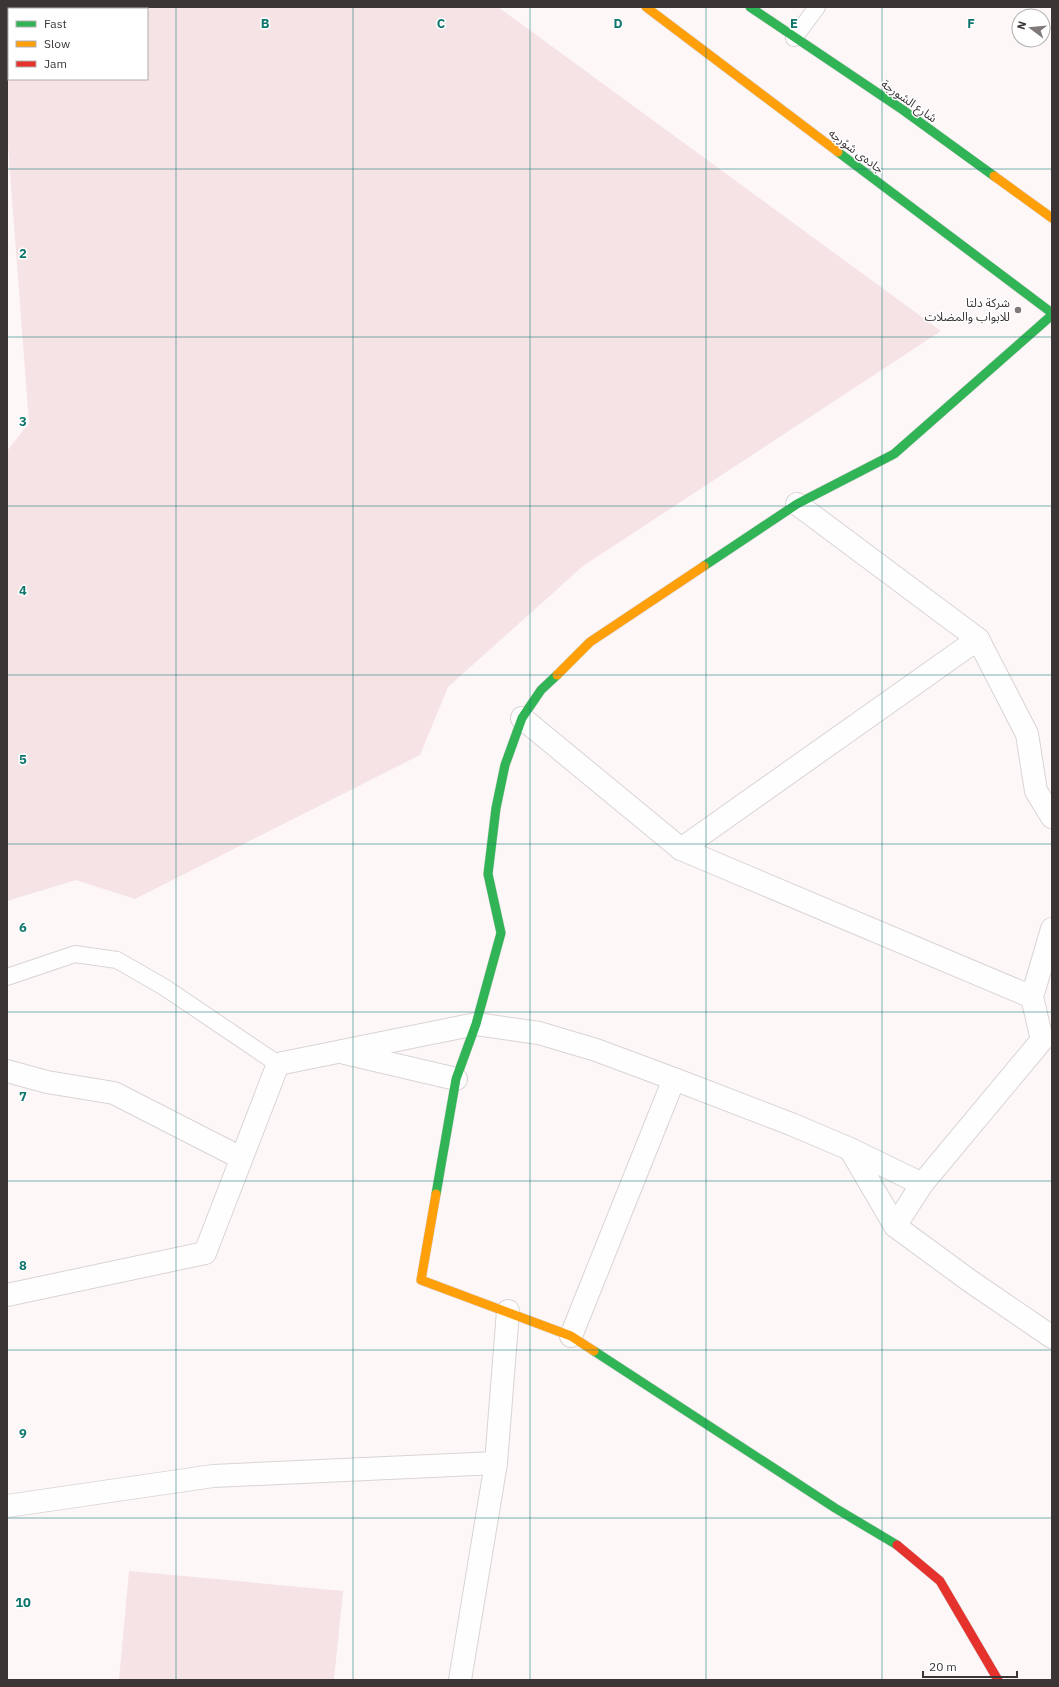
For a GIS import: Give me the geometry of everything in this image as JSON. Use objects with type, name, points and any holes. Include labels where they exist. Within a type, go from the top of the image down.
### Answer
[{"type":"street","name":"جادەی شۆرجە","points":[[646,7],[1052,314]]},
{"type":"street","name":"شارع الشورجة","points":[[750,7],[903,110],[1052,218]]},
{"type":"street","points":[[998,1680],[940,1581],[897,1545],[836,1508],[571,1336],[508,1311],[421,1280],[456,1079],[476,1024],[501,934],[488,874],[496,808],[505,765],[522,718],[541,690],[590,642],[797,504],[894,454],[1052,314]]},
{"type":"street","points":[[797,504],[978,640],[1028,734],[1036,791],[1052,817]]},
{"type":"street","points":[[680,848],[978,640]]},
{"type":"street","points":[[522,718],[680,848],[1032,997]]},
{"type":"street","points":[[895,1226],[922,1184],[1042,1040],[1032,997],[1052,929]]},
{"type":"street","points":[[7,1295],[205,1253],[278,1064],[476,1024],[539,1033],[596,1050],[791,1124],[850,1149],[922,1184]]},
{"type":"street","points":[[338,1052],[456,1079]]},
{"type":"street","points":[[7,1071],[47,1082],[114,1093],[241,1158]]},
{"type":"street","points":[[571,1336],[674,1079]]},
{"type":"street","points":[[850,1149],[895,1226],[970,1281],[1052,1337]]},
{"type":"street","points":[[460,1680],[496,1463],[508,1311]]},
{"type":"street","points":[[7,1506],[213,1476],[496,1463]]},
{"type":"lane","points":[[794,38],[817,7]]},
{"type":"lane","points":[[7,977],[75,954],[117,960],[164,987],[278,1064]]},
{"type":"shaded area","points":[[7,7],[498,7],[941,331],[583,566],[448,687],[420,755],[135,899],[76,880],[7,901],[7,451],[29,423],[7,133]]},
{"type":"shaded area","points":[[129,1571],[343,1591],[334,1680],[119,1680]]},
{"type":"traffic: fast","points":[[750,7],[903,110],[994,176]]},
{"type":"traffic: fast","points":[[838,152],[1052,313]]},
{"type":"traffic: fast","points":[[704,566],[797,504],[894,454],[1052,315]]},
{"type":"traffic: fast","points":[[436,1194],[456,1079],[476,1024],[501,933],[488,874],[496,808],[505,765],[522,718],[541,690],[557,675]]},
{"type":"traffic: fast","points":[[594,1351],[835,1508],[897,1545]]},
{"type":"traffic: slow","points":[[646,7],[838,152]]},
{"type":"traffic: slow","points":[[994,176],[1052,218]]},
{"type":"traffic: slow","points":[[557,675],[590,642],[704,566]]},
{"type":"traffic: slow","points":[[436,1194],[421,1280],[571,1336],[594,1351]]},
{"type":"traffic: jam","points":[[897,1545],[940,1581],[998,1680]]},
{"type":"place","name":"شركة دلتا للابواب والمضلات","points":[[1018,310]]}]
